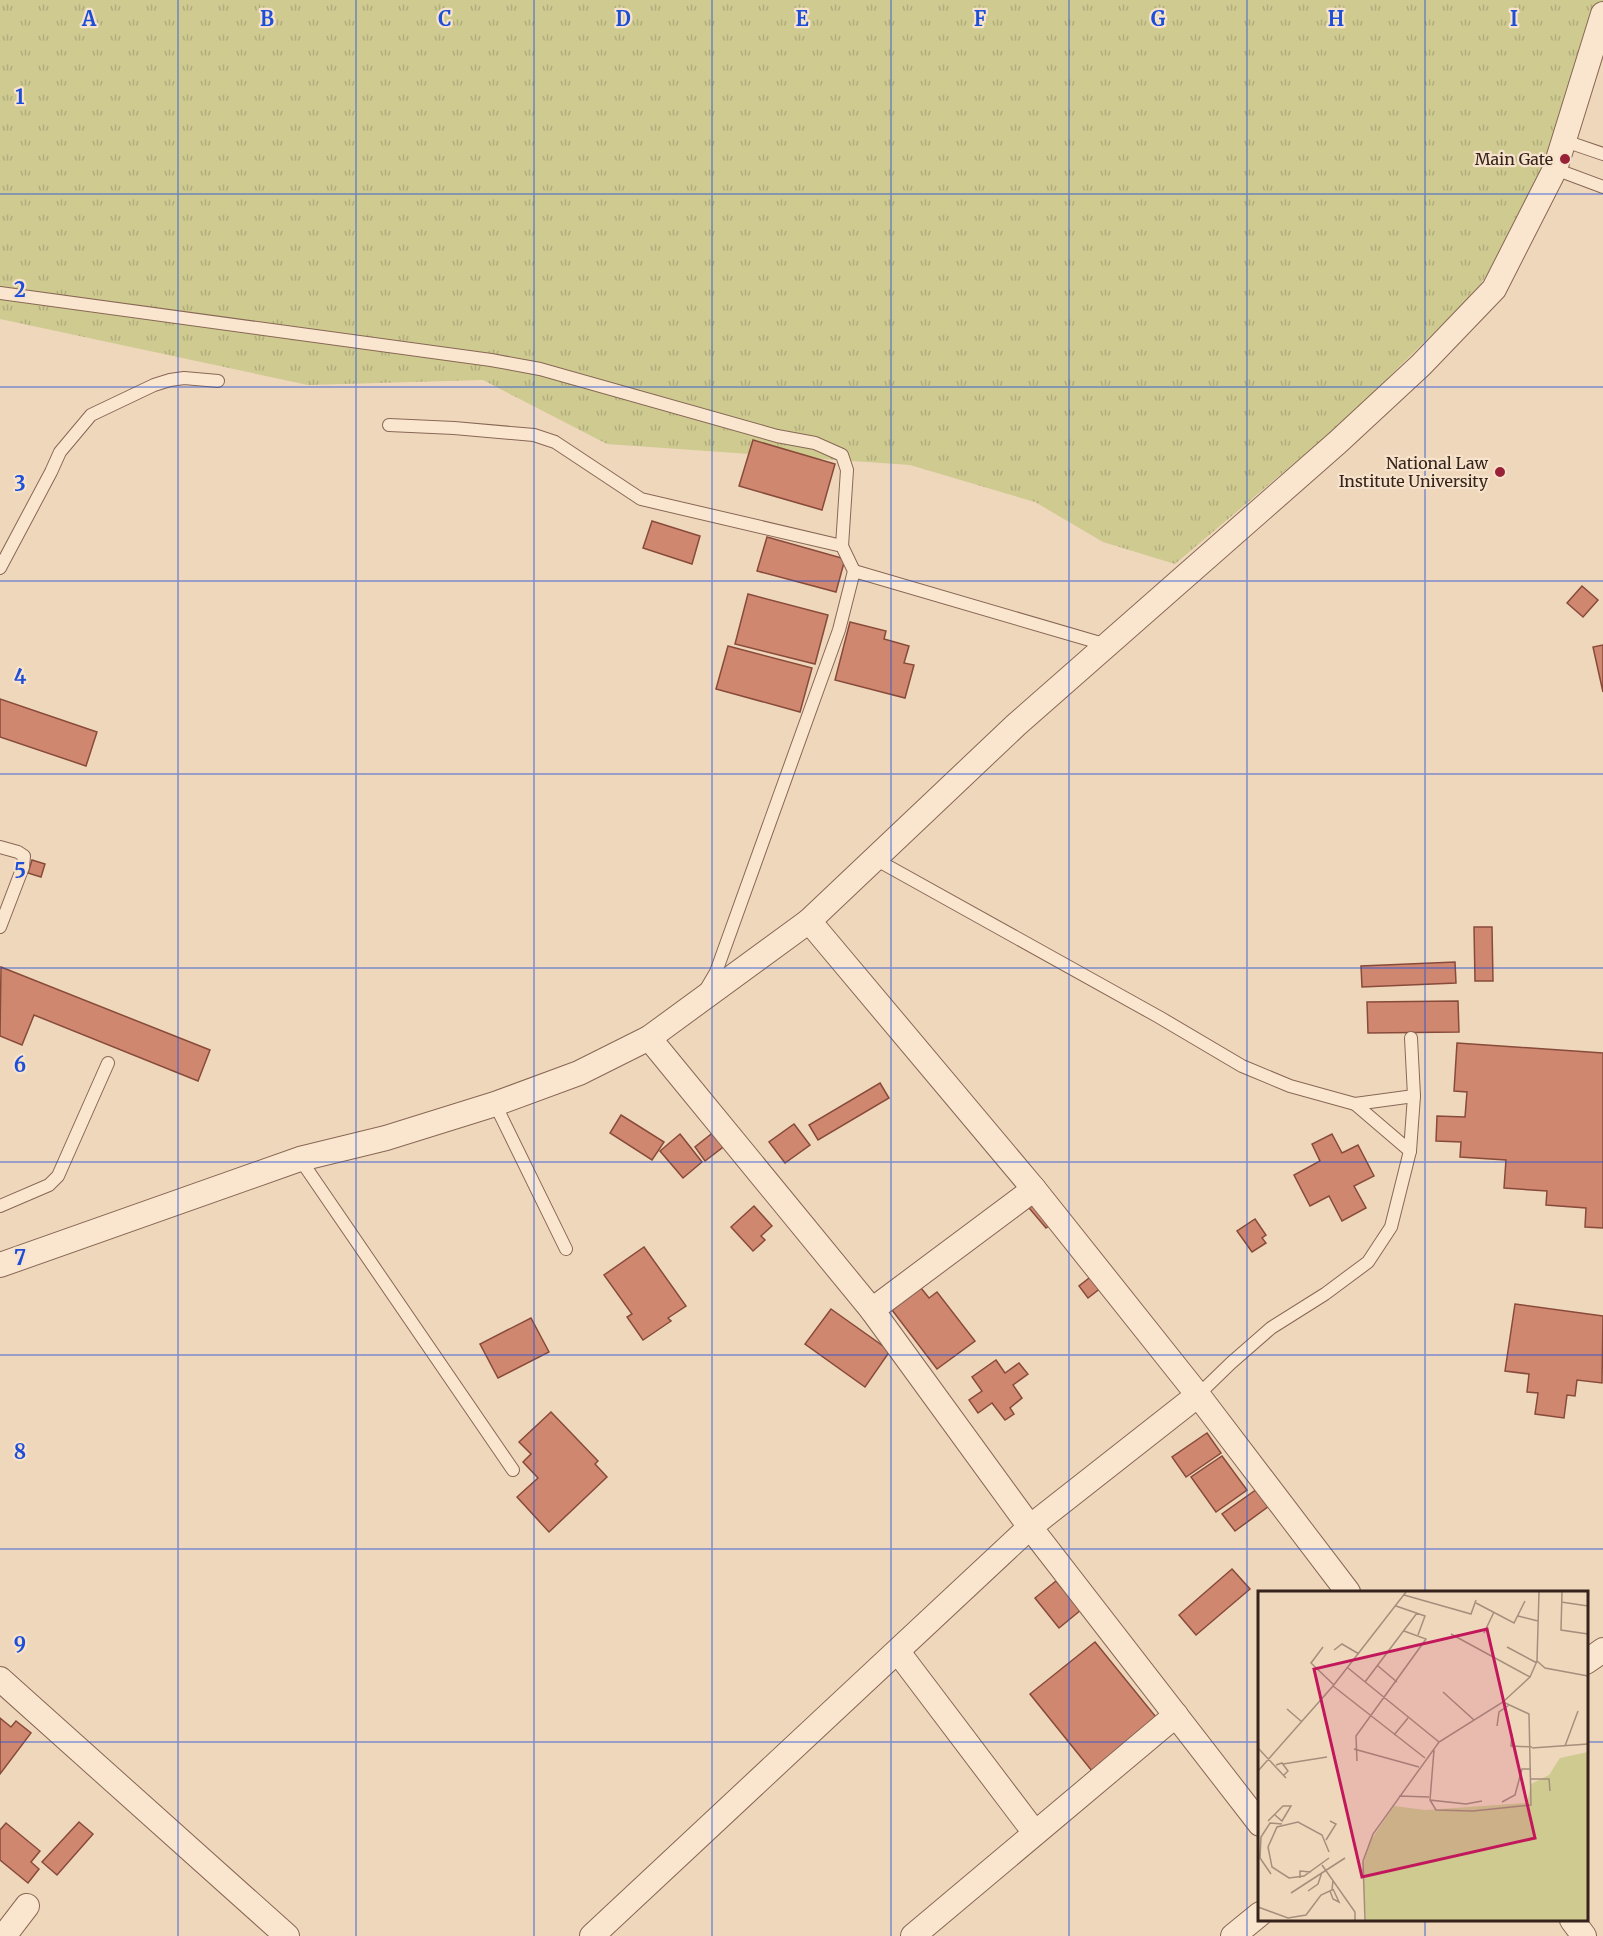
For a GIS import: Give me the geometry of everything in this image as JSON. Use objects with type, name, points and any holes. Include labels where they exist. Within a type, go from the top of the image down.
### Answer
[{"type":"street","points":[[1,1263],[300,1159],[386,1137],[495,1104],[579,1073],[649,1038],[809,921],[1016,725],[1338,442],[1421,364],[1494,289],[1555,169],[1603,14]]},
{"type":"street","points":[[809,921],[1034,1189],[1198,1395],[1346,1591]]},
{"type":"street","points":[[649,1038],[872,1311],[1030,1527],[1258,1821]]},
{"type":"street","points":[[872,1311],[1034,1189]]},
{"type":"street","points":[[592,1936],[1030,1527],[1198,1395]]},
{"type":"street","points":[[1588,1661],[1603,1650]]},
{"type":"street","points":[[898,1652],[1035,1833]]},
{"type":"street","points":[[0,1679],[287,1936]]},
{"type":"street","points":[[913,1936],[1176,1715]]},
{"type":"street","points":[[4,1936],[27,1906]]},
{"type":"street","points":[[1233,1936],[1258,1916]]},
{"type":"street","points":[[1573,1921],[1584,1936]]},
{"type":"lane","points":[[1565,141],[1603,154]]},
{"type":"lane","points":[[1555,169],[1603,187]]},
{"type":"lane","points":[[0,293],[491,360],[540,369],[777,436],[815,442],[842,455],[847,470],[842,546],[854,571],[839,630],[716,972],[698,1003]]},
{"type":"lane","points":[[0,568],[60,452],[91,415],[170,380],[184,378],[218,381]]},
{"type":"lane","points":[[389,425],[534,435],[555,442],[641,499],[842,546]]},
{"type":"lane","points":[[854,571],[1107,645]]},
{"type":"lane","points":[[0,847],[24,856],[23,867],[0,927]]},
{"type":"lane","points":[[875,859],[1159,1017],[1242,1066],[1290,1086],[1355,1104],[1414,1096]]},
{"type":"lane","points":[[1198,1395],[1271,1328],[1325,1294],[1368,1262],[1391,1227],[1410,1151],[1414,1096],[1411,1038]]},
{"type":"lane","points":[[0,1206],[49,1185],[58,1176],[108,1064]]},
{"type":"lane","points":[[495,1104],[566,1249]]},
{"type":"lane","points":[[1355,1104],[1410,1151]]},
{"type":"lane","points":[[300,1159],[513,1470]]},
{"type":"green space","points":[[0,0],[1603,0],[1603,17],[1550,184],[1475,292],[1345,420],[1175,564],[1103,542],[1035,502],[910,465],[607,444],[483,380],[308,385],[0,319]]},
{"type":"building","points":[[753,440],[835,464],[822,510],[739,486]]},
{"type":"building","points":[[652,521],[700,536],[692,564],[643,548]]},
{"type":"building","points":[[767,537],[845,559],[836,592],[757,571]]},
{"type":"building","points":[[1582,586],[1598,600],[1583,617],[1567,603]]},
{"type":"building","points":[[748,594],[828,615],[815,664],[735,644]]},
{"type":"building","points":[[850,622],[886,631],[884,639],[909,646],[904,663],[914,665],[905,698],[835,680]]},
{"type":"building","points":[[1603,645],[1603,692],[1593,647]]},
{"type":"building","points":[[728,646],[812,668],[800,712],[716,689]]},
{"type":"building","points":[[0,699],[97,732],[86,766],[0,737]]},
{"type":"building","points":[[32,860],[45,864],[41,877],[28,873]]},
{"type":"building","points":[[1474,927],[1492,927],[1493,981],[1475,981]]},
{"type":"building","points":[[1455,962],[1456,983],[1362,987],[1361,966]]},
{"type":"building","points":[[1,967],[210,1050],[198,1081],[34,1015],[22,1045],[0,1036]]},
{"type":"building","points":[[1458,1001],[1459,1032],[1368,1033],[1367,1002]]},
{"type":"building","points":[[1457,1043],[1603,1053],[1603,1228],[1585,1227],[1586,1208],[1546,1205],[1547,1191],[1504,1188],[1506,1160],[1460,1157],[1461,1142],[1436,1141],[1437,1116],[1465,1117],[1467,1092],[1454,1091]]},
{"type":"building","points":[[880,1083],[889,1098],[818,1140],[809,1125]]},
{"type":"building","points":[[621,1115],[664,1142],[652,1160],[610,1133]]},
{"type":"building","points":[[794,1124],[810,1145],[785,1163],[769,1142]]},
{"type":"building","points":[[720,1127],[731,1141],[705,1161],[695,1147]]},
{"type":"building","points":[[680,1134],[702,1162],[683,1178],[660,1151]]},
{"type":"building","points":[[1332,1134],[1342,1153],[1358,1145],[1374,1176],[1354,1186],[1366,1208],[1342,1221],[1329,1196],[1310,1206],[1294,1175],[1320,1161],[1312,1144]]},
{"type":"building","points":[[1039,1201],[1055,1221],[1046,1228],[1029,1208]]},
{"type":"building","points":[[754,1206],[772,1226],[761,1236],[765,1240],[753,1251],[731,1227]]},
{"type":"building","points":[[1255,1219],[1266,1235],[1262,1238],[1266,1243],[1252,1252],[1237,1231]]},
{"type":"building","points":[[644,1247],[686,1306],[668,1318],[671,1321],[643,1340],[627,1317],[632,1314],[604,1275]]},
{"type":"building","points":[[1093,1275],[1102,1287],[1088,1298],[1079,1286]]},
{"type":"building","points":[[921,1288],[929,1298],[937,1292],[975,1341],[937,1369],[892,1310]]},
{"type":"building","points":[[1515,1304],[1603,1316],[1602,1383],[1577,1380],[1575,1396],[1567,1395],[1564,1418],[1535,1414],[1538,1393],[1527,1392],[1529,1374],[1505,1371]]},
{"type":"building","points":[[831,1309],[890,1351],[865,1387],[805,1344]]},
{"type":"building","points":[[531,1318],[549,1352],[498,1378],[480,1344]]},
{"type":"building","points":[[996,1360],[1005,1373],[1019,1363],[1028,1374],[1013,1385],[1022,1398],[1010,1408],[1014,1414],[1005,1420],[992,1403],[978,1413],[969,1400],[982,1391],[972,1377]]},
{"type":"building","points":[[551,1412],[598,1461],[595,1464],[607,1477],[549,1532],[517,1497],[538,1478],[523,1462],[531,1454],[519,1442]]},
{"type":"building","points":[[1207,1433],[1221,1453],[1186,1477],[1172,1457]]},
{"type":"building","points":[[1222,1456],[1247,1490],[1216,1512],[1191,1477]]},
{"type":"building","points":[[1257,1489],[1269,1506],[1235,1531],[1222,1514]]},
{"type":"building","points":[[1232,1569],[1250,1589],[1196,1635],[1179,1615]]},
{"type":"building","points":[[1056,1581],[1081,1610],[1059,1628],[1035,1598]]},
{"type":"building","points":[[1095,1642],[1160,1722],[1092,1771],[1030,1694]]},
{"type":"building","points":[[0,1718],[11,1727],[16,1721],[31,1733],[0,1774]]},
{"type":"building","points":[[79,1822],[93,1834],[57,1875],[42,1862]]},
{"type":"building","points":[[6,1823],[40,1851],[31,1862],[39,1869],[28,1883],[0,1860],[0,1830]]},
{"type":"place","name":"Main Gate","points":[[1565,159]]},
{"type":"place","name":"National Law Institute University","points":[[1500,472]]}]
